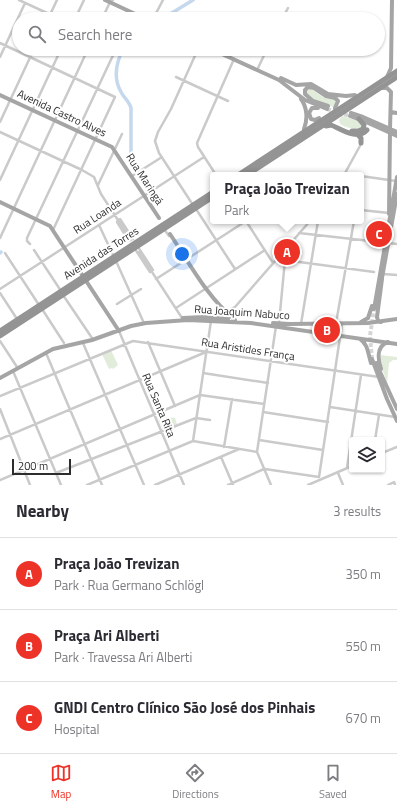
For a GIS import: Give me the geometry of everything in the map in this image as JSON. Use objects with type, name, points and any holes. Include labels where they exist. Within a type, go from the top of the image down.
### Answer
[{"type":"highway","points":[[243,172],[397,71]]},
{"type":"highway","points":[[252,172],[397,77]]},
{"type":"highway","points":[[276,151],[282,142],[355,95],[371,88]]},
{"type":"highway","points":[[339,115],[337,121],[338,125],[342,128],[353,131],[360,131],[363,129],[364,125],[359,119]]},
{"type":"highway","points":[[318,129],[329,124],[342,131],[357,134],[362,134],[367,130]]},
{"type":"highway","points":[[357,134],[361,138],[361,143]]},
{"type":"highway","name":"Avenida das Torres","points":[[115,258],[137,248],[210,194]]},
{"type":"highway","name":"Avenida das Torres","points":[[0,331],[62,293],[194,207],[210,199]]},
{"type":"highway","name":"Avenida das Torres","points":[[0,336],[40,307]]},
{"type":"main road","points":[[105,0],[111,1],[136,12]]},
{"type":"main road","points":[[386,78],[390,68],[392,0]]},
{"type":"main road","points":[[111,1],[131,12]]},
{"type":"main road","points":[[227,56],[278,80],[298,96],[321,108]]},
{"type":"main road","points":[[232,56],[296,85],[313,85],[328,94],[346,96],[355,95]]},
{"type":"main road","points":[[281,78],[304,96],[327,108],[312,108],[308,113],[311,119],[316,120],[319,118]]},
{"type":"main road","points":[[314,102],[305,94],[305,90],[308,87],[312,87],[324,95],[336,99],[338,103],[335,108]]},
{"type":"main road","points":[[357,324],[366,320],[370,315],[380,279],[383,274],[387,243],[391,112],[390,90],[387,88],[380,89]]},
{"type":"main road","name":"Avenida Castro Alves","points":[[0,95],[111,146],[115,150]]},
{"type":"main road","points":[[298,96],[303,102],[306,110],[304,128]]},
{"type":"main road","points":[[391,112],[397,113]]},
{"type":"main road","points":[[397,132],[390,131],[350,114],[363,117],[390,131],[397,136]]},
{"type":"main road","name":"Rua Maringá","points":[[115,150],[159,218]]},
{"type":"main road","points":[[388,226],[397,179]]},
{"type":"main road","points":[[375,308],[397,194]]},
{"type":"main road","points":[[0,202],[48,224],[118,330]]},
{"type":"main road","points":[[169,235],[205,288],[222,309],[235,320]]},
{"type":"main road","points":[[380,279],[377,317],[378,321],[381,322]]},
{"type":"main road","points":[[217,321],[221,319],[223,314],[222,309]]},
{"type":"main road","name":"Rua Joaquim Nabuco","points":[[13,370],[49,349],[140,324],[204,317],[278,325]]},
{"type":"main road","name":"Rua Joaquim Nabuco","points":[[0,377],[60,347],[83,343],[143,321],[183,319],[278,325],[357,324],[397,319]]},
{"type":"main road","points":[[308,324],[311,327],[308,331]]},
{"type":"main road","points":[[316,332],[313,327],[317,324]]},
{"type":"main road","points":[[278,325],[397,344]]},
{"type":"main road","points":[[356,338],[366,344],[374,372],[380,378],[397,406]]},
{"type":"main road","points":[[380,378],[379,354],[381,346],[388,342]]},
{"type":"main road","points":[[373,359],[396,419]]},
{"type":"street","points":[[18,0],[44,12]]},
{"type":"street","points":[[51,12],[57,0]]},
{"type":"street","points":[[78,12],[84,0]]},
{"type":"street","points":[[156,12],[163,0]]},
{"type":"street","points":[[106,12],[111,1]]},
{"type":"street","points":[[21,12],[25,3]]},
{"type":"street","points":[[286,12],[288,8]]},
{"type":"street","points":[[0,57],[12,32]]},
{"type":"street","points":[[0,43],[12,48]]},
{"type":"street","points":[[0,180],[58,56]]},
{"type":"street","points":[[0,238],[85,56]]},
{"type":"street","points":[[30,244],[27,241],[27,238],[113,56]]},
{"type":"street","points":[[195,56],[171,109],[158,132],[156,144],[174,176],[235,269]]},
{"type":"street","points":[[258,68],[264,56]]},
{"type":"street","points":[[0,122],[30,57],[115,97],[53,230]]},
{"type":"street","points":[[214,172],[197,145],[234,59]]},
{"type":"street","points":[[176,77],[228,101]]},
{"type":"street","points":[[345,172],[370,123]]},
{"type":"street","points":[[0,132],[94,177],[97,185],[118,220],[120,219],[131,240]]},
{"type":"street","points":[[97,185],[122,134]]},
{"type":"street","name":"Rua Loanda","points":[[0,289],[204,156]]},
{"type":"street","points":[[132,176],[162,157]]},
{"type":"street","points":[[364,176],[389,180],[397,179]]},
{"type":"street","points":[[364,210],[388,213]]},
{"type":"street","points":[[156,279],[241,224]]},
{"type":"street","points":[[248,224],[273,263]]},
{"type":"street","points":[[222,309],[229,310],[234,307],[307,224]]},
{"type":"street","points":[[300,324],[318,224]]},
{"type":"street","points":[[336,324],[353,224]]},
{"type":"street","points":[[99,225],[143,321]]},
{"type":"street","points":[[164,229],[169,235]]},
{"type":"street","points":[[299,233],[397,244]]},
{"type":"street","points":[[137,248],[150,272],[151,271]]},
{"type":"street","points":[[137,248],[183,319]]},
{"type":"street","points":[[34,250],[92,338]]},
{"type":"street","points":[[176,308],[265,250]]},
{"type":"street","points":[[5,253],[64,344]]},
{"type":"street","points":[[277,259],[374,272]]},
{"type":"street","points":[[271,485],[257,452],[278,325],[286,260]]},
{"type":"street","points":[[383,274],[397,275]]},
{"type":"street","points":[[117,304],[141,289]]},
{"type":"street","points":[[0,293],[17,320]]},
{"type":"street","points":[[193,441],[211,321]]},
{"type":"street","points":[[319,479],[342,324]]},
{"type":"street","name":"Rua Santa Rita","points":[[118,330],[184,485]]},
{"type":"street","name":"Rua Aristides França","points":[[0,396],[124,343],[135,340],[380,378]]},
{"type":"street","points":[[0,341],[17,367]]},
{"type":"street","points":[[148,342],[175,406]]},
{"type":"street","points":[[83,343],[144,485]]},
{"type":"street","points":[[0,438],[207,351]]},
{"type":"street","points":[[46,353],[102,485]]},
{"type":"street","points":[[13,370],[61,485]]},
{"type":"street","points":[[371,376],[374,372]]},
{"type":"street","points":[[203,373],[268,383]]},
{"type":"street","points":[[308,485],[347,468],[361,375]]},
{"type":"street","points":[[0,480],[200,395],[264,404]]},
{"type":"street","points":[[224,446],[232,399]]},
{"type":"street","points":[[330,407],[396,419]]},
{"type":"street","points":[[0,410],[30,485]]},
{"type":"street","points":[[263,412],[328,422]]},
{"type":"street","points":[[375,437],[379,415]]},
{"type":"street","points":[[56,473],[196,418],[210,420]]},
{"type":"street","points":[[259,440],[323,450]]},
{"type":"street","points":[[87,485],[193,441],[257,452]]},
{"type":"street","points":[[385,452],[397,447]]},
{"type":"street","points":[[155,485],[239,449]]},
{"type":"street","points":[[221,457],[232,484]]},
{"type":"street","points":[[228,485],[264,469],[319,479]]},
{"type":"street","points":[[338,472],[343,485]]},
{"type":"street","points":[[388,485],[394,484]]},
{"type":"green space","points":[[308,89],[311,89],[323,97],[335,100],[335,105],[333,107],[315,101],[306,94]]},
{"type":"green space","points":[[342,116],[359,121],[362,125],[361,127],[353,128],[340,124],[339,120]]},
{"type":"green space","points":[[316,326],[339,326],[340,328],[338,334],[315,330],[314,328]]},
{"type":"green space","points":[[111,350],[118,365],[113,369],[109,369],[102,354]]},
{"type":"green space","points":[[380,355],[397,357],[397,360],[393,360],[389,363],[387,383],[381,365]]},
{"type":"green space","points":[[157,416],[175,418],[177,424],[163,430]]},
{"type":"waterway","points":[[173,12],[193,0]]},
{"type":"waterway","points":[[120,56],[117,65],[116,76],[122,94],[131,108],[131,155]]},
{"type":"tunnel","points":[[327,109],[350,116]]},
{"type":"tunnel","points":[[372,359],[370,336],[374,309]]},
{"type":"place","name":"GNDI Centro Clínico São José dos Pinhais","points":[[379,234]]},
{"type":"place","name":"Praça João Trevizan","points":[[287,252]]},
{"type":"place","name":"Praça Ari Alberti","points":[[327,330]]}]
